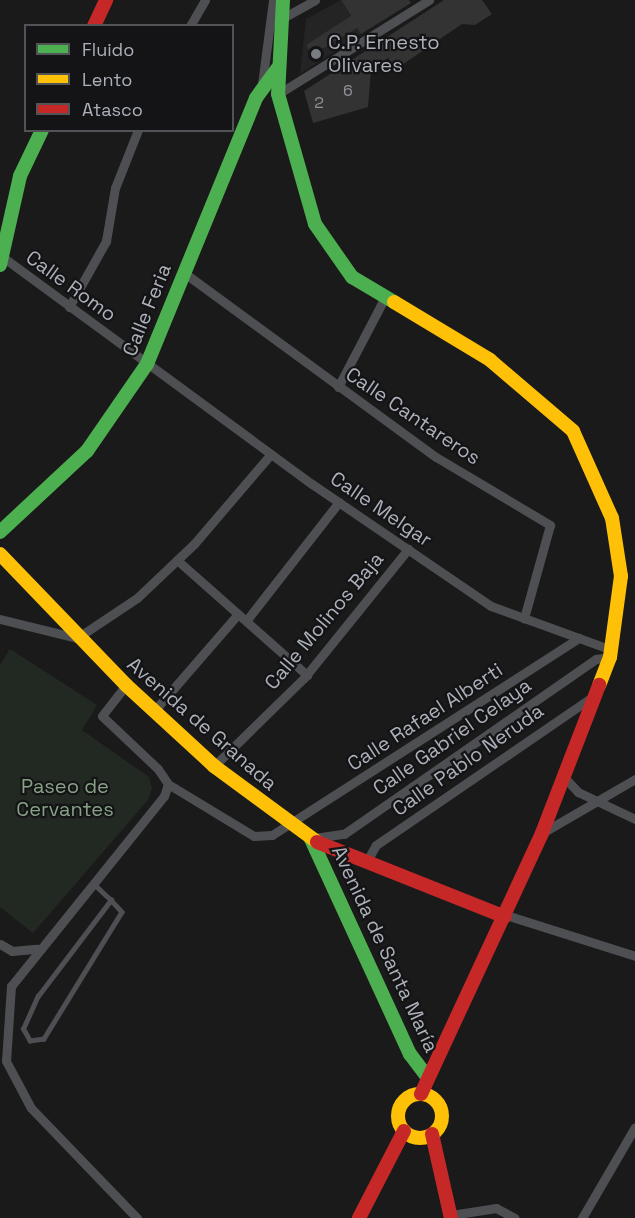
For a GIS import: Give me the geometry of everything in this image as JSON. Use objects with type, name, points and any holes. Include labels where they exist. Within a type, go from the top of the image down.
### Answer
[{"type":"street","points":[[94,24],[106,0]]},
{"type":"street","points":[[190,24],[205,0]]},
{"type":"street","points":[[262,84],[273,0]]},
{"type":"street","points":[[283,0],[278,94],[315,224],[352,277],[490,360],[573,431],[612,518],[621,576],[611,654],[542,832],[506,916],[426,1075],[421,1094],[401,1104],[404,1131],[359,1218]]},
{"type":"street","points":[[281,19],[315,0]]},
{"type":"street","points":[[278,94],[429,0]]},
{"type":"street","name":"Calle Feria","points":[[0,532],[87,451],[147,364],[262,84],[278,68]]},
{"type":"street","points":[[1,259],[20,176],[41,132]]},
{"type":"street","points":[[69,307],[106,241],[115,188],[137,132]]},
{"type":"street","name":"Calle Romo","points":[[1,259],[147,364]]},
{"type":"street","name":"Calle Cantareros","points":[[183,272],[436,457],[550,525],[524,618]]},
{"type":"street","points":[[338,387],[385,297]]},
{"type":"street","name":"Calle Melgar","points":[[147,364],[270,454],[491,606],[579,638],[611,654]]},
{"type":"street","points":[[0,619],[77,638],[137,598],[177,560],[270,454]]},
{"type":"street","points":[[154,711],[242,617],[339,502]]},
{"type":"street","name":"Calle Molinos Baja","points":[[214,766],[307,675],[408,549]]},
{"type":"street","name":"Avenida de Granada","points":[[0,554],[77,638],[126,685],[214,766],[291,825],[311,839],[506,916]]},
{"type":"street","points":[[177,560],[307,675]]},
{"type":"street","name":"Calle Rafael Alberti","points":[[168,784],[254,837],[291,825],[579,638]]},
{"type":"street","name":"Calle Gabriel Celaya","points":[[311,839],[344,834],[596,659],[611,654]]},
{"type":"street","points":[[126,685],[102,716],[168,784],[164,796],[37,948],[11,986],[6,1061],[31,1108],[137,1218]]},
{"type":"street","name":"Calle Pablo Neruda","points":[[367,861],[376,845],[596,694]]},
{"type":"street","points":[[564,777],[578,792],[600,800],[635,819]]},
{"type":"street","points":[[542,832],[635,779]]},
{"type":"street","name":"Avenida de Santa María","points":[[311,839],[410,1054],[426,1075]]},
{"type":"street","points":[[506,916],[635,956]]},
{"type":"street","points":[[0,944],[12,951],[37,948]]},
{"type":"street","points":[[404,1131],[413,1136],[432,1134],[439,1126],[440,1107],[421,1094]]},
{"type":"street","points":[[582,1218],[631,1144],[635,1127]]},
{"type":"street","points":[[432,1134],[451,1217],[496,1208],[515,1218]]},
{"type":"lane","points":[[92,882],[111,900],[122,912],[93,963],[44,1039],[30,1041],[23,1029],[38,996],[111,900]]},
{"type":"shaded area","name":"C.P. Ernesto Olivares","points":[[341,0],[361,34],[300,74],[306,19]]},
{"type":"green space","name":"Paseo de Cervantes","points":[[10,649],[97,705],[82,730],[149,777],[152,788],[148,800],[33,933],[0,907],[0,665]]},
{"type":"building","points":[[341,0],[409,0],[411,3],[361,34],[357,28],[312,55],[306,45],[351,16]]},
{"type":"building","points":[[444,0],[482,0],[492,14],[475,25],[462,24],[396,69],[388,58],[371,70],[368,107],[313,123],[304,91]]},
{"type":"traffic: fast","points":[[283,0],[278,94],[315,224],[352,277],[394,302]]},
{"type":"traffic: fast","points":[[0,532],[87,451],[147,364],[256,98],[278,68]]},
{"type":"traffic: fast","points":[[0,265],[20,176],[41,132]]},
{"type":"traffic: fast","points":[[311,839],[410,1054],[426,1075]]},
{"type":"traffic: slow","points":[[394,302],[490,360],[573,431],[612,518],[621,576],[610,657],[599,685]]},
{"type":"traffic: slow","points":[[0,554],[126,685],[214,766],[317,842]]},
{"type":"traffic: slow","points":[[420,1094],[435,1101],[442,1116],[435,1131],[420,1138],[405,1131],[398,1116],[405,1101],[420,1094]]},
{"type":"traffic: jam","points":[[95,24],[106,0]]},
{"type":"traffic: jam","points":[[421,1094],[542,833],[599,685]]},
{"type":"traffic: jam","points":[[317,842],[505,917]]},
{"type":"traffic: jam","points":[[359,1218],[404,1131]]},
{"type":"traffic: jam","points":[[432,1134],[451,1218]]},
{"type":"place","name":"C.P. Ernesto Olivares","points":[[316,54]]}]
